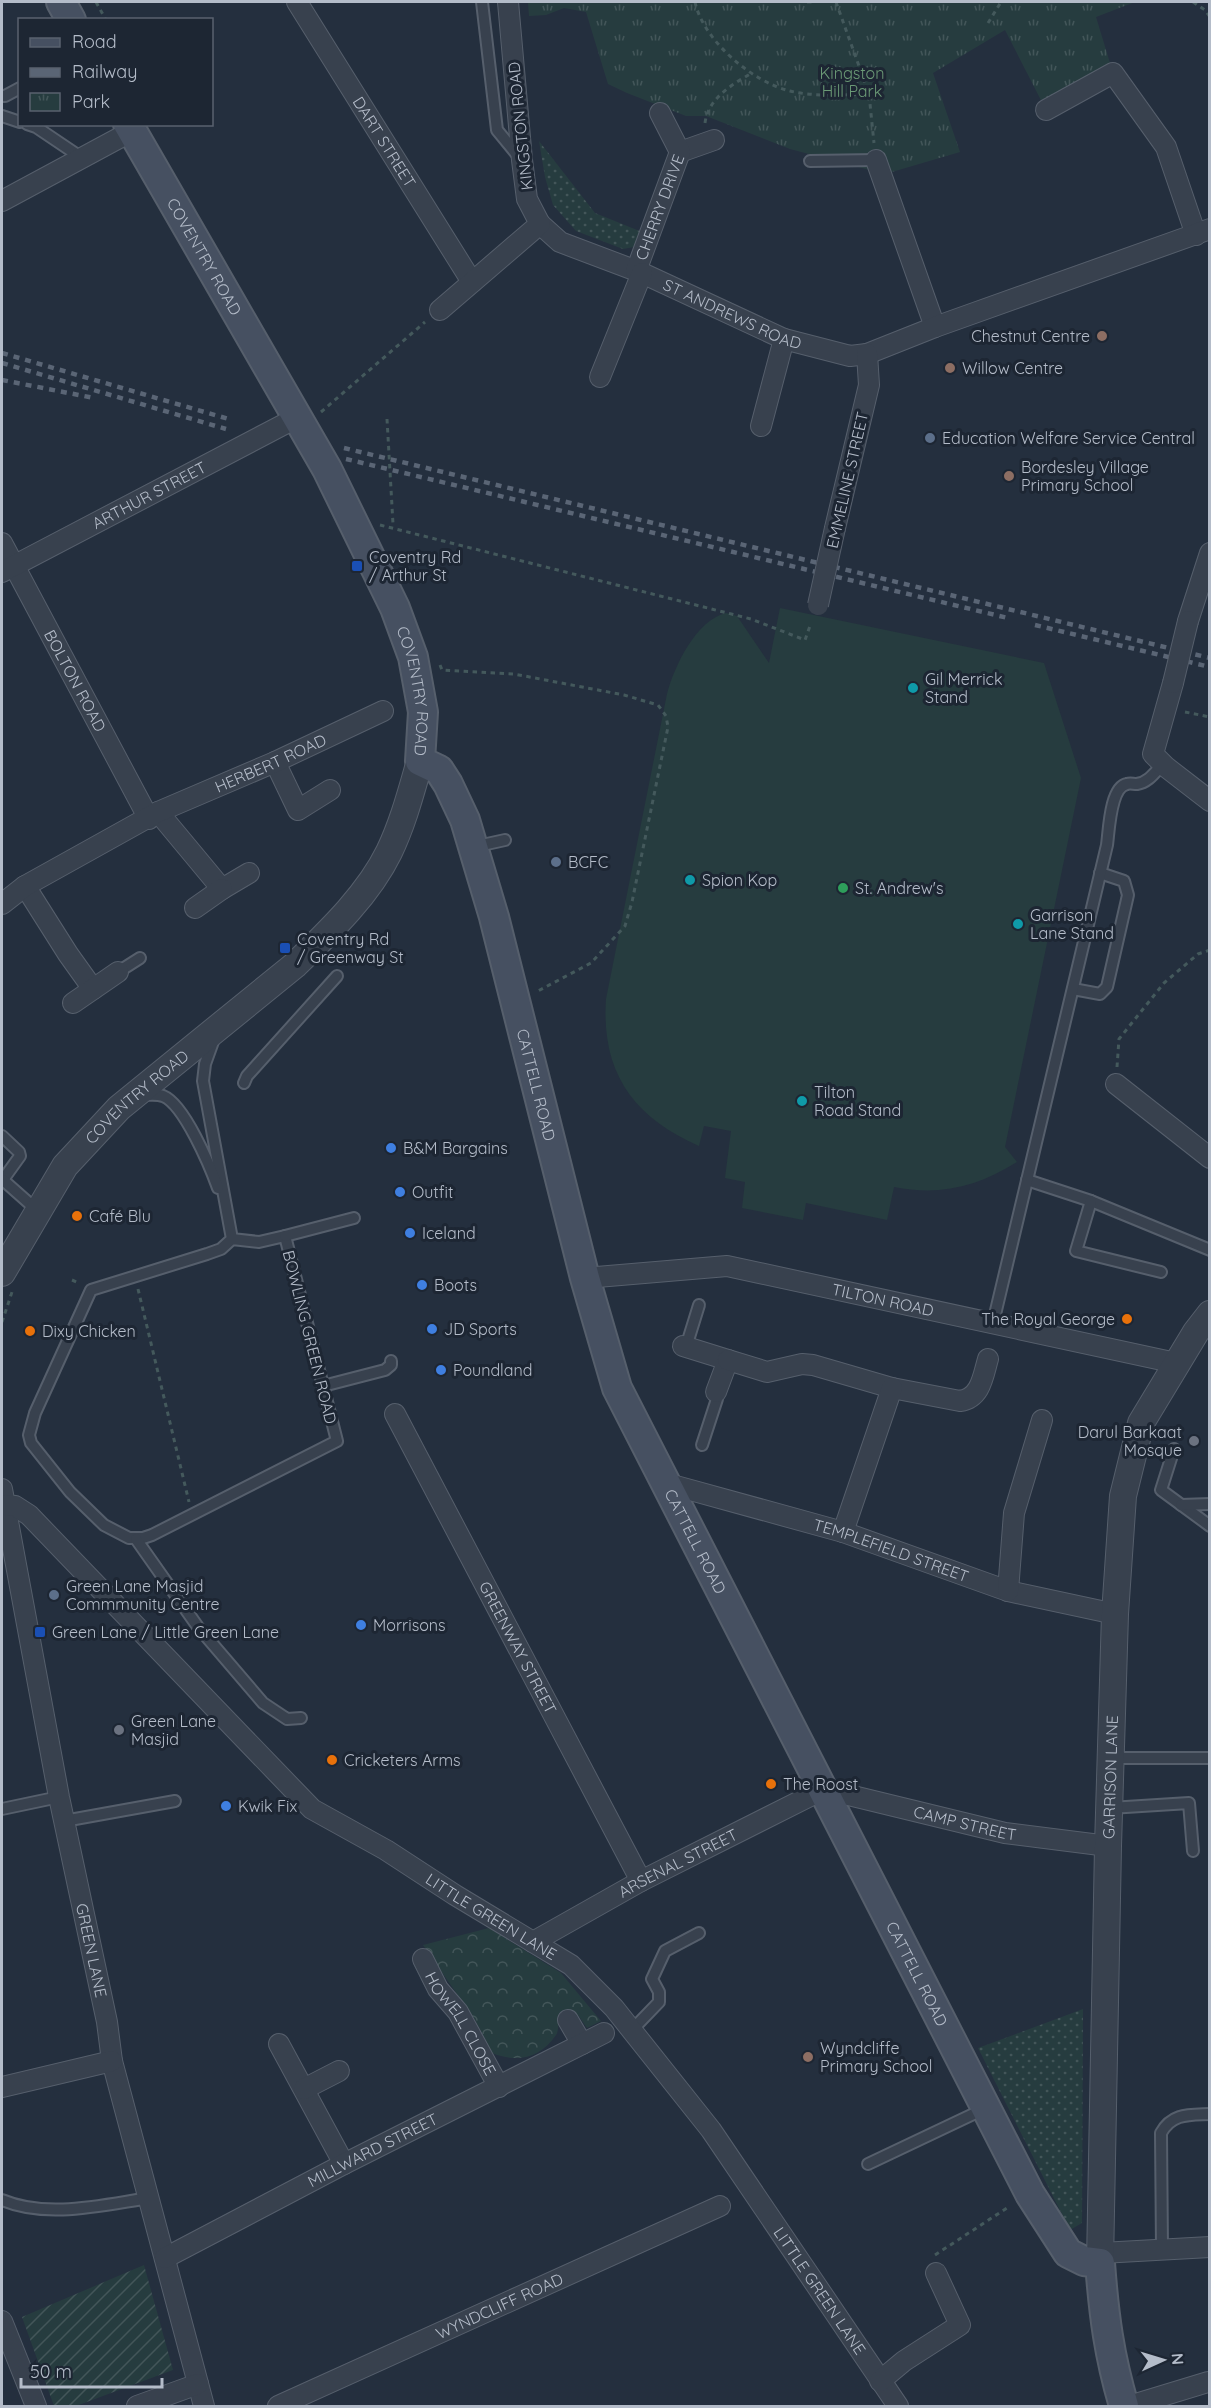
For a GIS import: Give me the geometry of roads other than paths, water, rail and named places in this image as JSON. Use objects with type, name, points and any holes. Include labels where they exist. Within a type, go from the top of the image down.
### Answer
[{"type":"main road","name":"COVENTRY ROAD","points":[[130,128],[301,421],[366,546],[395,608],[413,657],[423,712],[420,761]]},
{"type":"main road","name":"CATTELL ROAD","points":[[420,761],[439,770],[465,820],[516,1003],[585,1278],[617,1388],[1030,2194],[1068,2253],[1084,2261],[1101,2258]]},
{"type":"main road","points":[[1101,2258],[1106,2330],[1111,2361],[1124,2406]]},
{"type":"street","name":"DART STREET","points":[[297,2],[472,282]]},
{"type":"street","name":"KINGSTON ROAD","points":[[508,2],[527,199],[540,224]]},
{"type":"street","name":"ST ANDREWS ROAD","points":[[540,224],[560,242],[639,272],[784,339],[850,356],[867,354],[935,327],[1203,232],[1166,147],[1113,73],[1046,110]]},
{"type":"street","name":"CHERRY DRIVE","points":[[600,376],[680,152],[660,113]]},
{"type":"street","points":[[2,201],[82,158],[130,128]]},
{"type":"street","points":[[680,152],[708,141]]},
{"type":"street","points":[[876,160],[935,327]]},
{"type":"street","points":[[440,310],[540,224]]},
{"type":"street","points":[[761,426],[784,339]]},
{"type":"street","name":"EMMELINE STREET","points":[[818,604],[869,384],[867,354]]},
{"type":"street","name":"ARTHUR STREET","points":[[8,569],[301,421]]},
{"type":"street","name":"BOLTON ROAD","points":[[2,543],[8,569],[153,816]]},
{"type":"street","points":[[1209,553],[1188,621],[1153,754],[1209,801]]},
{"type":"street","name":"HERBERT ROAD","points":[[2,904],[25,886],[153,816],[383,711]]},
{"type":"street","name":"COVENTRY ROAD","points":[[2,1273],[65,1166],[135,1095],[295,964],[319,941],[368,886],[388,854],[402,820],[420,761]]},
{"type":"street","points":[[275,762],[298,810],[330,790]]},
{"type":"street","points":[[153,816],[222,889]]},
{"type":"street","points":[[195,908],[249,873]]},
{"type":"street","points":[[25,886],[93,989]]},
{"type":"street","points":[[73,1003],[118,972]]},
{"type":"street","points":[[1116,1084],[1209,1158]]},
{"type":"street","name":"TILTON ROAD","points":[[585,1278],[726,1266],[1176,1363]]},
{"type":"street","name":"GARRISON LANE","points":[[1101,2258],[1109,1808],[1115,1614],[1123,1496],[1141,1422],[1176,1363],[1209,1314]]},
{"type":"street","points":[[685,1346],[767,1372],[802,1364],[813,1365],[892,1388],[960,1401],[972,1398],[979,1389],[988,1359]]},
{"type":"street","points":[[717,1392],[728,1360]]},
{"type":"street","points":[[843,1532],[892,1388]]},
{"type":"street","name":"GREENWAY STREET","points":[[395,1414],[641,1881]]},
{"type":"street","points":[[1008,1591],[1014,1513],[1042,1420]]},
{"type":"street","name":"TEMPLEFIELD STREET","points":[[665,1483],[843,1532],[1008,1591],[1115,1614]]},
{"type":"street","name":"GREEN LANE","points":[[3,1497],[58,1797],[107,2022],[112,2061],[204,2406]]},
{"type":"street","name":"LITTLE GREEN LANE","points":[[3,1497],[29,1515],[312,1809],[386,1850],[571,1965],[614,2008],[711,2130],[898,2406]]},
{"type":"street","name":"ARSENAL STREET","points":[[533,1942],[641,1881],[824,1789]]},
{"type":"street","name":"CAMP STREET","points":[[824,1789],[1005,1833],[1108,1846]]},
{"type":"street","name":"HOWELL CLOSE","points":[[423,1959],[438,1989],[458,2012],[499,2087]]},
{"type":"street","points":[[568,2019],[582,2044]]},
{"type":"street","name":"MILLWARD STREET","points":[[165,2258],[604,2032]]},
{"type":"street","points":[[279,2044],[344,2164]]},
{"type":"street","points":[[2,2087],[112,2061]]},
{"type":"street","points":[[304,2090],[339,2071]]},
{"type":"street","name":"WYNDCLIFF ROAD","points":[[278,2406],[720,2206]]},
{"type":"street","points":[[1101,2258],[1162,2249],[1209,2247]]},
{"type":"street","points":[[880,2381],[904,2361],[960,2325],[936,2273]]},
{"type":"street","points":[[2,2321],[36,2406]]},
{"type":"street","points":[[1129,2406],[1208,2382]]},
{"type":"street","points":[[137,2406],[198,2384]]},
{"type":"lane","points":[[482,2],[497,130],[522,160]]},
{"type":"lane","points":[[2,96],[18,89]]},
{"type":"lane","points":[[2,116],[18,121]]},
{"type":"lane","points":[[34,126],[82,158]]},
{"type":"lane","points":[[810,161],[876,160]]},
{"type":"lane","points":[[993,1323],[1107,845],[1114,796],[1119,788],[1126,784],[1148,780],[1164,765]]},
{"type":"lane","points":[[473,847],[505,840]]},
{"type":"lane","points":[[1073,989],[1100,994],[1107,987],[1128,895],[1124,881],[1100,873]]},
{"type":"lane","points":[[118,972],[140,958]]},
{"type":"lane","points":[[244,1083],[247,1076],[337,976]]},
{"type":"lane","points":[[217,1030],[205,1064],[203,1081],[232,1239],[221,1249],[91,1290],[35,1413],[30,1435],[31,1443],[47,1465],[95,1517],[120,1534],[136,1539],[198,1627],[263,1703],[287,1719],[301,1718]]},
{"type":"lane","points":[[135,1095],[164,1096],[175,1105],[191,1129],[229,1216]]},
{"type":"lane","points":[[2,1136],[19,1152],[20,1156],[2,1180],[38,1211]]},
{"type":"lane","points":[[1027,1180],[1091,1201],[1209,1250]]},
{"type":"lane","points":[[1091,1201],[1076,1251],[1161,1272]]},
{"type":"lane","points":[[285,1236],[354,1218]]},
{"type":"lane","name":"BOWLING GREEN ROAD","points":[[136,1539],[152,1535],[337,1441],[285,1236],[259,1242],[232,1239]]},
{"type":"lane","points":[[685,1346],[699,1305]]},
{"type":"lane","points":[[323,1386],[385,1370],[391,1365],[391,1361]]},
{"type":"lane","points":[[702,1445],[717,1399],[717,1392]]},
{"type":"lane","points":[[1174,1449],[1161,1490],[1209,1526]]},
{"type":"lane","points":[[1181,1505],[1209,1504]]},
{"type":"lane","points":[[1112,1751],[1123,1758],[1209,1758]]},
{"type":"lane","points":[[2,1809],[58,1797]]},
{"type":"lane","points":[[64,1821],[175,1801]]},
{"type":"lane","points":[[1109,1808],[1189,1803],[1193,1851]]},
{"type":"lane","points":[[632,2030],[659,2001],[659,1992],[651,1979],[665,1952],[699,1933]]},
{"type":"lane","points":[[868,2164],[987,2107]]},
{"type":"lane","points":[[1162,2249],[1161,2133],[1169,2121],[1179,2116],[1209,2114]]},
{"type":"lane","points":[[2,2200],[32,2209],[54,2209],[149,2198]]},
{"type":"railway","points":[[2,353],[232,420]]},
{"type":"railway","points":[[2,363],[226,429]]},
{"type":"railway","points":[[2,380],[94,398]]},
{"type":"railway","points":[[344,448],[1210,658]]},
{"type":"railway","points":[[346,459],[1008,618]]},
{"type":"railway","points":[[1035,625],[1210,667]]},
{"type":"place","name":"Chestnut Centre","points":[[1102,336]]},
{"type":"place","name":"Willow Centre","points":[[950,368]]},
{"type":"place","name":"Education Welfare Service Central","points":[[930,438]]},
{"type":"place","name":"Bordesley Village Primary School","points":[[1009,476]]},
{"type":"place","name":"Coventry Rd / Arthur St","points":[[357,566]]},
{"type":"place","name":"Gil Merrick Stand","points":[[913,688]]},
{"type":"place","name":"BCFC","points":[[556,862]]},
{"type":"place","name":"Spion Kop","points":[[690,880]]},
{"type":"place","name":"St. Andrew's","points":[[843,888]]},
{"type":"place","name":"Garrison Lane Stand","points":[[1018,924]]},
{"type":"place","name":"Coventry Rd / Greenway St","points":[[285,948]]},
{"type":"place","name":"Tilton Road Stand","points":[[802,1101]]},
{"type":"place","name":"B&M Bargains","points":[[391,1148]]},
{"type":"place","name":"Outfit","points":[[400,1192]]},
{"type":"place","name":"Café Blu","points":[[77,1216]]},
{"type":"place","name":"Iceland","points":[[410,1233]]},
{"type":"place","name":"Boots","points":[[422,1285]]},
{"type":"place","name":"The Royal George","points":[[1127,1319]]},
{"type":"place","name":"JD Sports","points":[[432,1329]]},
{"type":"place","name":"Dixy Chicken","points":[[30,1331]]},
{"type":"place","name":"Poundland","points":[[441,1370]]},
{"type":"place","name":"Darul Barkaat Mosque","points":[[1194,1441]]},
{"type":"place","name":"Green Lane Masjid Commmunity Centre","points":[[54,1595]]},
{"type":"place","name":"Morrisons","points":[[361,1625]]},
{"type":"place","name":"Green Lane / Little Green Lane","points":[[40,1632]]},
{"type":"place","name":"Green Lane Masjid","points":[[119,1730]]},
{"type":"place","name":"Cricketers Arms","points":[[332,1760]]},
{"type":"place","name":"The Roost","points":[[771,1784]]},
{"type":"place","name":"Kwik Fix","points":[[226,1806]]},
{"type":"place","name":"Wyndcliffe Primary School","points":[[808,2057]]},
{"type":"park label","name":"Kingston Hill Park","points":[[852,82]]}]
